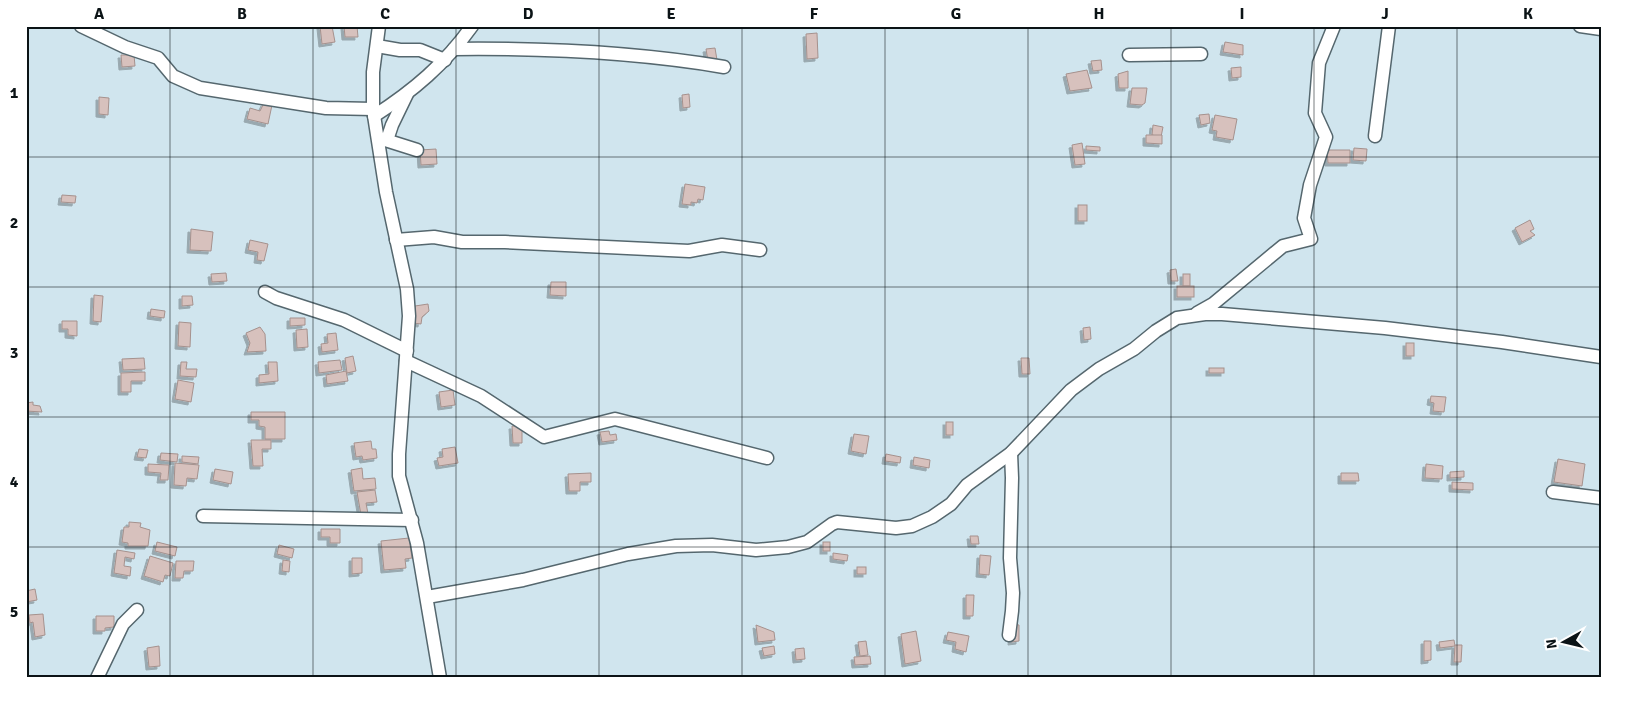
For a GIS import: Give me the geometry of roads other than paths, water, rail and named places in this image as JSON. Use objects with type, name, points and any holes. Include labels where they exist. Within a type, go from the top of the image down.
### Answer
[{"type":"street","points":[[81,26],[125,47],[158,58],[173,76],[200,88],[326,108],[374,112],[409,92],[445,60],[472,26]]},
{"type":"street","points":[[379,26],[373,72],[374,112],[382,139],[386,192],[407,289],[409,316],[399,476],[412,520],[440,678]]},
{"type":"street","points":[[427,598],[523,580],[628,554],[676,546],[712,545],[756,550],[788,547],[807,542],[837,522],[879,527],[912,526],[938,513],[951,504],[967,485],[1011,453],[1071,390],[1099,368],[1134,349],[1156,331],[1174,320],[1191,315],[1213,304],[1283,246],[1311,239],[1304,218],[1310,185],[1326,137],[1315,113],[1319,63],[1334,26]]},
{"type":"street","points":[[1375,136],[1389,26]]},
{"type":"street","points":[[1580,26],[1601,30]]},
{"type":"street","points":[[377,46],[400,50],[420,50],[445,60]]},
{"type":"street","points":[[454,49],[514,49],[674,58],[724,67]]},
{"type":"street","points":[[1128,56],[1201,54]]},
{"type":"street","points":[[382,139],[392,125],[409,92]]},
{"type":"street","points":[[382,139],[417,150]]},
{"type":"street","points":[[396,240],[434,237],[462,242],[504,242],[689,251],[722,245],[760,250]]},
{"type":"street","points":[[264,292],[276,298],[344,320],[481,396],[544,437],[614,419],[767,458]]},
{"type":"street","points":[[1191,315],[1222,314],[1386,328],[1502,342],[1601,357]]},
{"type":"street","points":[[1009,635],[1013,593],[1010,558],[1011,453]]},
{"type":"street","points":[[1553,492],[1601,498]]},
{"type":"street","points":[[202,516],[326,520],[412,520]]},
{"type":"street","points":[[97,678],[123,624],[137,610]]}]
